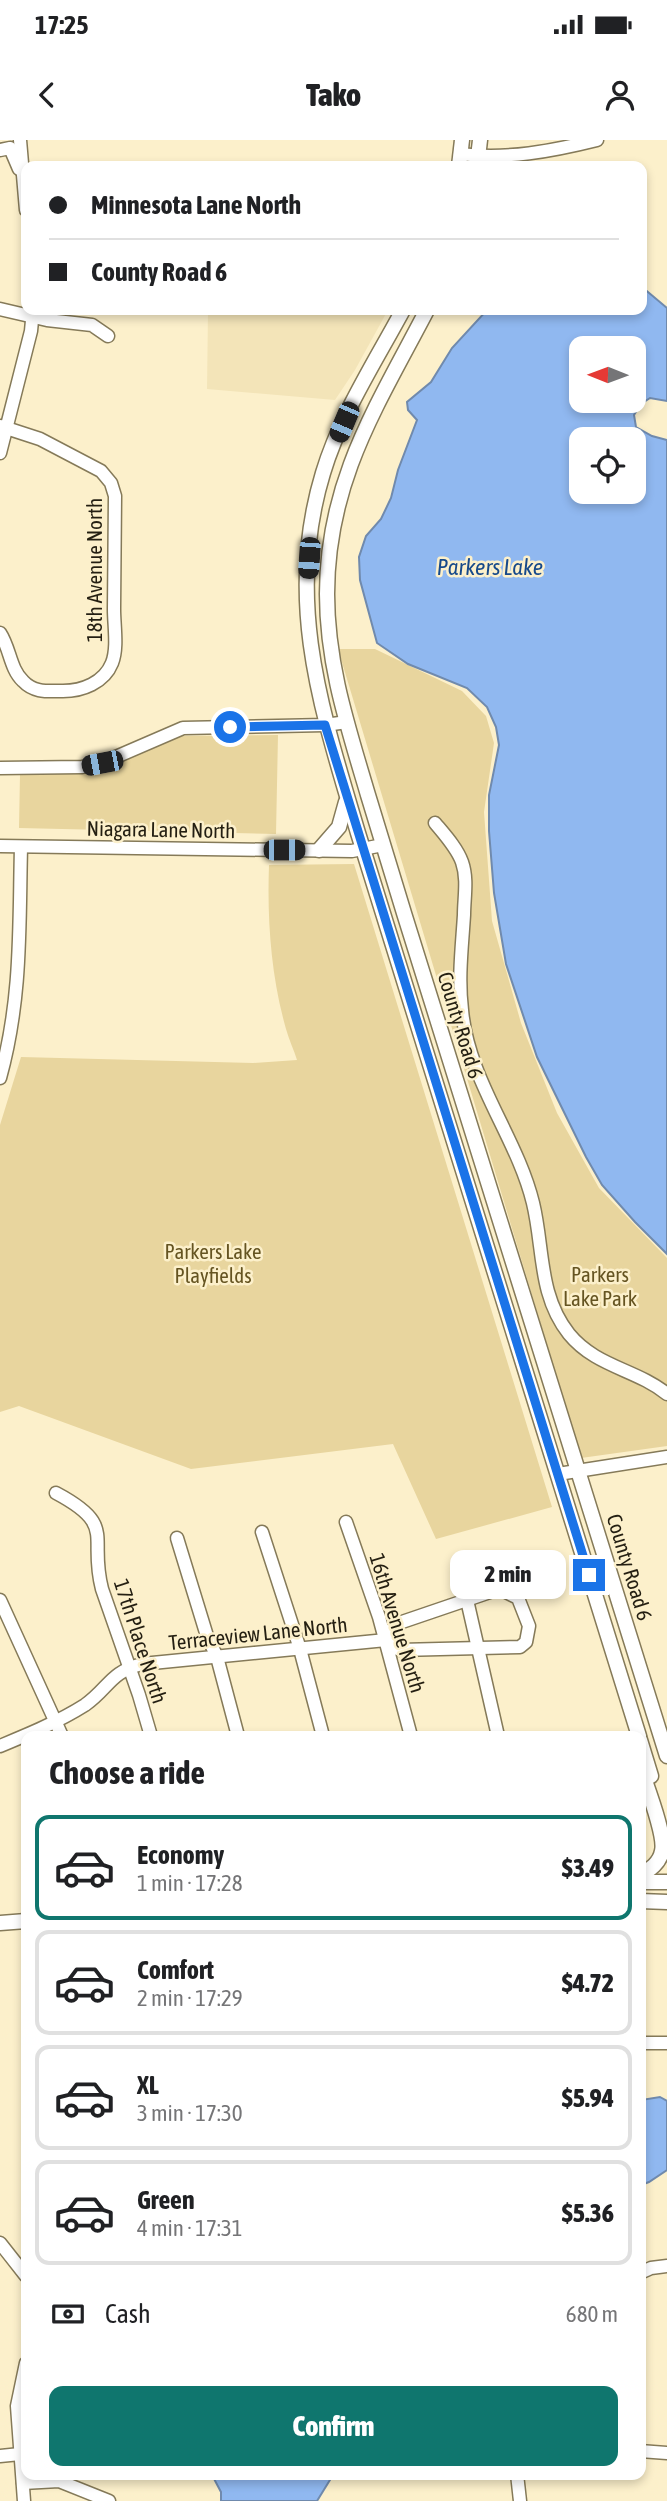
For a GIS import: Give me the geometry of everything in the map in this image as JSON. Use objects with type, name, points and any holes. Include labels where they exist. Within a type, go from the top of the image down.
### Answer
[{"type":"main road","points":[[478,161],[480,140]]},
{"type":"main road","name":"County Road 6","points":[[400,315],[346,418],[323,471],[310,541],[306,602],[314,675],[325,725],[347,797],[638,1731]]},
{"type":"main road","name":"County Road 6","points":[[424,315],[358,443],[343,483],[335,519],[327,591],[329,639],[337,691],[667,1756]]},
{"type":"main road","points":[[319,850],[339,827],[347,797]]},
{"type":"main road","name":"County Road 6","points":[[646,1758],[667,1826]]},
{"type":"main road","points":[[646,1787],[663,1847],[658,1861],[646,1871]]},
{"type":"main road","points":[[646,1882],[667,1882]]},
{"type":"main road","points":[[646,1901],[667,1902]]},
{"type":"main road","points":[[0,1923],[21,1922]]},
{"type":"street","points":[[20,140],[22,161]]},
{"type":"street","points":[[461,154],[478,161],[597,140]]},
{"type":"street","points":[[0,150],[10,148],[21,175]]},
{"type":"street","points":[[0,309],[21,312]]},
{"type":"street","points":[[0,453],[3,427],[33,315]]},
{"type":"street","points":[[38,315],[92,325],[108,337]]},
{"type":"street","name":"18th Avenue North","points":[[0,633],[6,641],[17,675],[37,691],[74,691],[92,686],[112,663],[115,639],[115,496],[111,483],[101,471],[40,439],[3,427]]},
{"type":"street","points":[[0,768],[82,767],[102,763],[183,728],[325,725],[346,722]]},
{"type":"street","points":[[435,823],[448,838],[462,863],[465,883],[459,981],[467,1042],[533,1200],[545,1284],[554,1310],[584,1350],[607,1365],[667,1394]]},
{"type":"street","name":"Niagara Lane North","points":[[0,846],[319,850],[363,849],[383,845]]},
{"type":"street","points":[[0,1077],[14,1014],[20,958],[21,847]]},
{"type":"street","points":[[558,1474],[667,1457]]},
{"type":"street","name":"17th Place North","points":[[56,1493],[76,1504],[93,1521],[99,1541],[99,1576],[149,1731]]},
{"type":"street","name":"16th Avenue North","points":[[346,1522],[386,1640],[410,1731]]},
{"type":"street","points":[[262,1532],[300,1648],[322,1731]]},
{"type":"street","points":[[177,1538],[207,1636],[217,1657],[237,1731]]},
{"type":"street","points":[[502,1590],[518,1598],[529,1626],[526,1642],[512,1649],[400,1650],[392,1647],[386,1640],[387,1633],[393,1627],[467,1600],[502,1590]]},
{"type":"street","points":[[467,1600],[497,1731]]},
{"type":"street","points":[[0,1601],[60,1731]]},
{"type":"street","name":"Terraceview Lane North","points":[[130,1667],[386,1640]]},
{"type":"street","points":[[34,1731],[84,1705],[117,1674],[130,1667]]},
{"type":"street","points":[[0,1746],[21,1737]]},
{"type":"street","points":[[646,2043],[667,2043]]},
{"type":"street","points":[[0,2243],[21,2270]]},
{"type":"street","points":[[646,2270],[667,2266]]},
{"type":"street","points":[[21,2387],[17,2406],[21,2464]]},
{"type":"street","points":[[646,2451],[667,2453]]},
{"type":"street","points":[[0,2456],[20,2454]]},
{"type":"street","points":[[23,2480],[24,2501]]},
{"type":"street","points":[[518,2480],[520,2501]]},
{"type":"street","points":[[23,2483],[59,2481],[109,2501]]},
{"type":"shaded area","points":[[208,315],[385,315],[335,400],[207,389]]},
{"type":"green space","name":"Parkers Lake Park","points":[[338,649],[375,649],[462,691],[486,716],[494,743],[484,812],[492,921],[521,1023],[557,1113],[599,1188],[667,1258],[667,1446],[581,1458]]},
{"type":"green space","points":[[278,735],[276,834],[19,828],[20,775],[87,773],[181,736]]},
{"type":"green space","name":"Parkers Lake Playfields","points":[[354,864],[552,1507],[436,1539],[393,1444],[191,1469],[19,1406],[0,1412],[0,1125],[21,1057],[253,1063],[297,1060],[281,1009],[274,968],[269,865]]},
{"type":"water","name":"Parkers Lake","points":[[647,291],[667,308],[667,401],[650,398],[646,401],[646,336],[569,336],[569,413],[635,413],[636,427],[569,427],[569,504],[646,504],[646,433],[667,440],[667,1254],[602,1185],[586,1157],[537,1057],[506,964],[494,893],[489,831],[489,795],[499,745],[496,727],[487,707],[467,688],[408,664],[377,643],[360,580],[359,557],[366,536],[381,519],[391,498],[398,470],[417,420],[408,410],[407,402],[431,382],[452,348],[482,315],[647,315]]},
{"type":"water","points":[[660,2097],[667,2101],[667,2170],[646,2183],[646,2099]]},
{"type":"water","points":[[215,2480],[330,2480],[317,2501],[221,2501],[221,2492]]},
{"type":"route","points":[[230,727],[325,725],[589,1575]]}]
